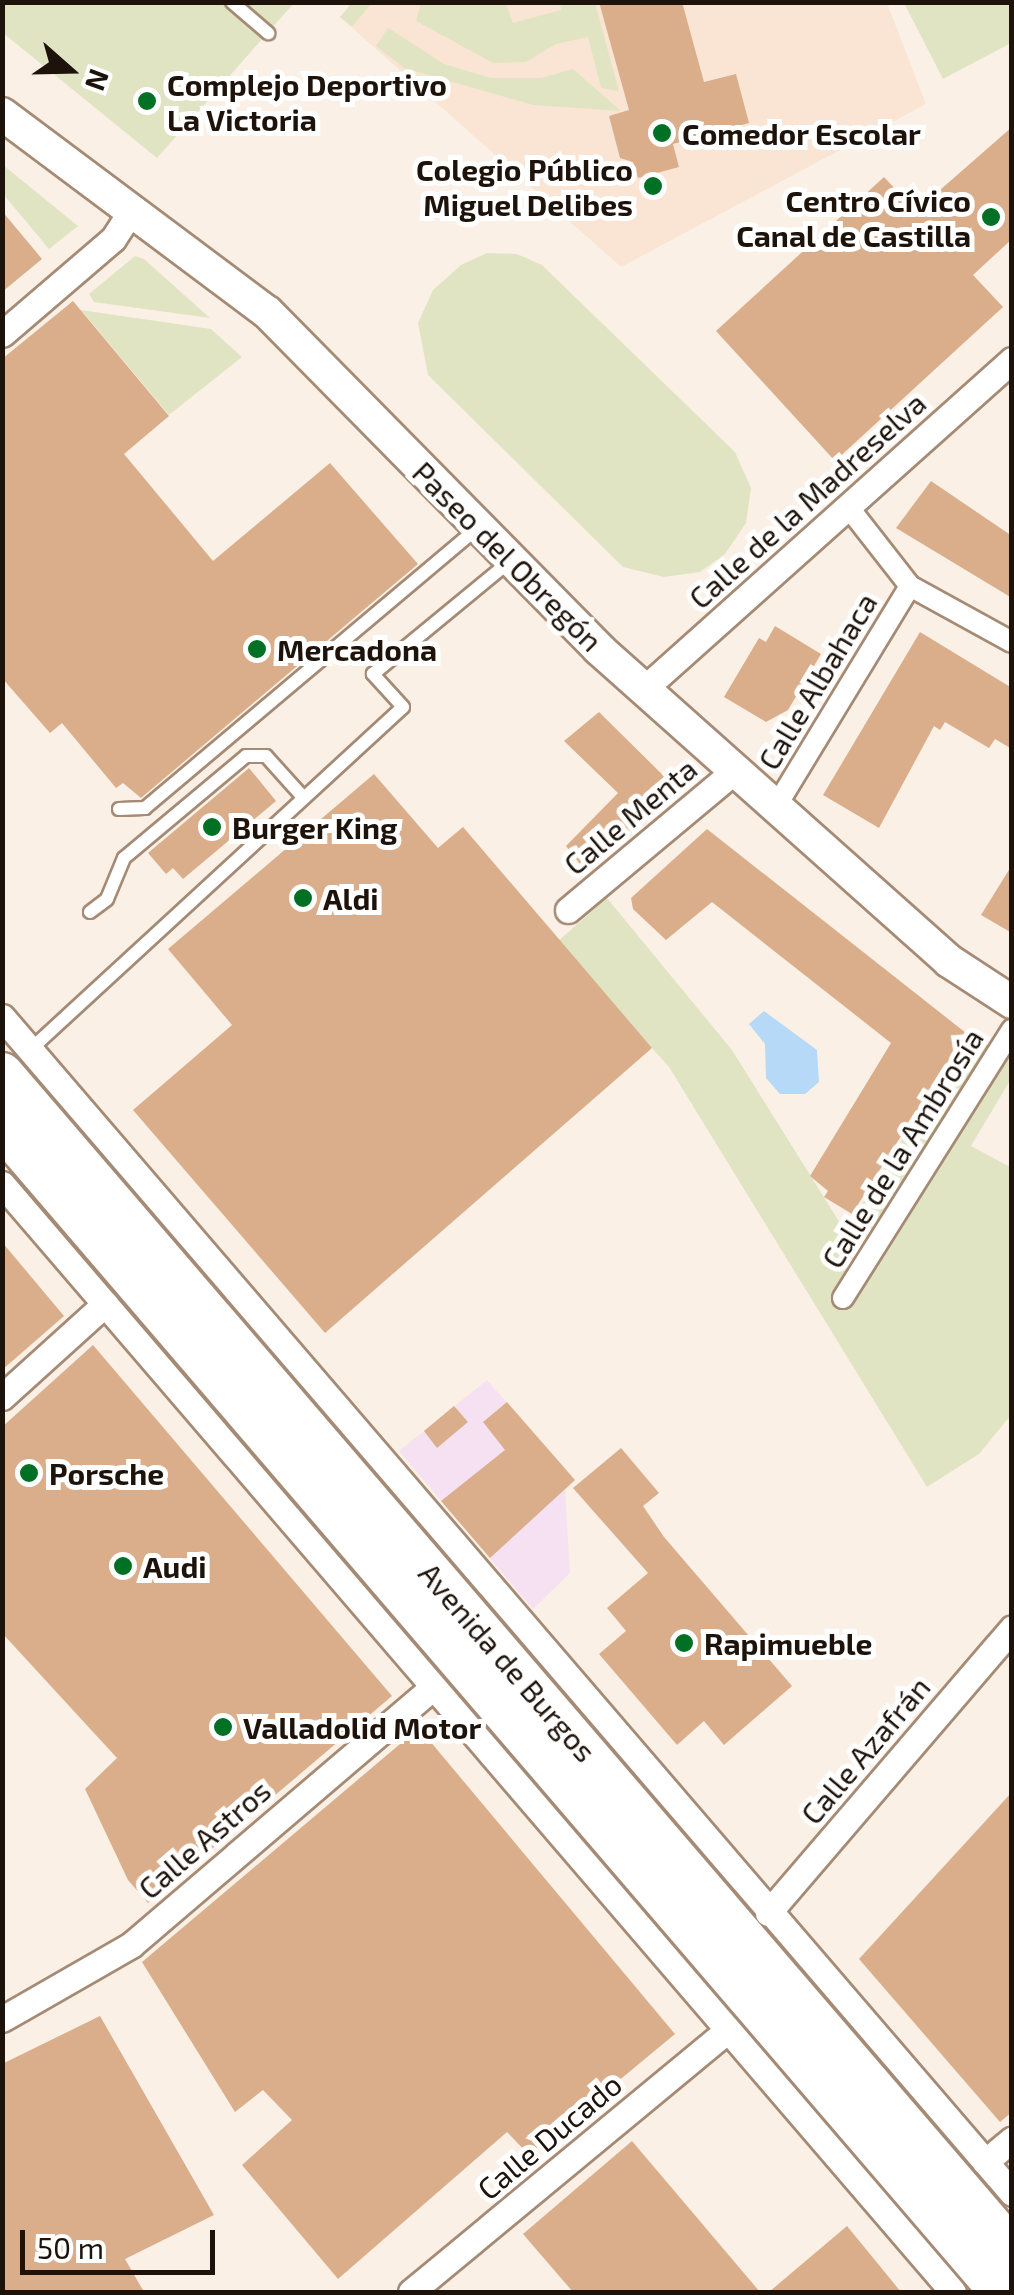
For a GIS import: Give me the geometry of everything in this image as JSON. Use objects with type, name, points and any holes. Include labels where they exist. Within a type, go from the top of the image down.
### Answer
[{"type":"highway","name":"Avenida de Burgos","points":[[16,1062],[519,1676],[1012,2250]]},
{"type":"highway","name":"Avenida de Burgos","points":[[2,1126],[1001,2292]]},
{"type":"street","name":"Paseo del Obregón","points":[[2,114],[267,312],[512,560],[645,688],[948,961],[1012,1002]]},
{"type":"street","points":[[2,334],[113,239],[130,213]]},
{"type":"street","name":"Calle de la Madreselva","points":[[645,688],[1012,360]]},
{"type":"street","points":[[849,508],[910,586],[1012,642]]},
{"type":"street","name":"Calle Albahaca","points":[[775,808],[910,586]]},
{"type":"street","name":"Calle Menta","points":[[568,910],[734,770]]},
{"type":"street","name":"Avenida de Burgos","points":[[2,1017],[16,1062],[172,1212],[1008,2189]]},
{"type":"street","name":"Calle de la Ambrosía","points":[[843,1298],[1012,1030]]},
{"type":"street","points":[[2,1034],[172,1212]]},
{"type":"street","points":[[6,1188],[104,1245]]},
{"type":"street","points":[[6,1188],[953,2292]]},
{"type":"street","points":[[2,1397],[104,1304]]},
{"type":"street","points":[[472,1564],[519,1676]]},
{"type":"street","name":"Calle Azafrán","points":[[768,1913],[1012,1628]]},
{"type":"street","name":"Calle Astros","points":[[2,2020],[131,1945],[433,1687]]},
{"type":"street","points":[[600,1821],[657,1948]]},
{"type":"street","name":"Calle Ducado","points":[[410,2292],[728,2030]]},
{"type":"street","points":[[881,2097],[1008,2189]]},
{"type":"street","points":[[985,2162],[1012,2139]]},
{"type":"street","points":[[900,2229],[941,2258],[971,2292]]},
{"type":"lane","points":[[232,2],[268,33]]},
{"type":"lane","points":[[119,809],[145,808],[479,527]]},
{"type":"lane","points":[[16,1062],[112,980],[146,939],[403,707],[373,674],[512,560]]},
{"type":"lane","points":[[90,912],[107,899],[124,858],[246,756],[266,756],[302,796]]},
{"type":"shaded area","name":"Colegio Público Miguel Delibes","points":[[352,2],[887,3],[926,104],[621,267],[340,17]]},
{"type":"shaded area","points":[[487,1380],[575,1480],[565,1490],[570,1573],[533,1609],[399,1451]]},
{"type":"green space","name":"Complejo Deportivo La Victoria","points":[[2,3],[294,3],[157,158],[3,33]]},
{"type":"green space","points":[[352,3],[372,3],[352,27],[340,17]]},
{"type":"green space","points":[[421,3],[506,3],[513,23],[561,10],[560,3],[595,3],[619,91],[601,88],[588,37],[556,44],[526,62],[493,63],[416,21]]},
{"type":"green space","points":[[904,3],[1011,3],[1011,43],[943,79]]},
{"type":"green space","points":[[388,28],[444,64],[491,78],[541,78],[573,69],[621,111],[533,105],[404,68],[376,46]]},
{"type":"green space","points":[[3,165],[78,226],[49,249],[3,194]]},
{"type":"green space","points":[[487,253],[517,254],[542,265],[735,452],[751,488],[746,523],[725,554],[700,572],[664,577],[623,567],[428,375],[418,323],[433,290],[461,265]]},
{"type":"green space","points":[[135,256],[144,259],[210,318],[94,302],[89,294]]},
{"type":"green space","points":[[81,310],[211,329],[242,357],[169,415]]},
{"type":"green space","points":[[607,898],[732,1050],[845,1231],[968,1034],[1011,1059],[1011,1079],[971,1146],[1012,1168],[1011,1415],[979,1454],[927,1487],[669,1067],[557,942]]},
{"type":"green space","points":[[90,1151],[184,1240],[405,1500],[424,1542]]},
{"type":"green space","points":[[128,1313],[180,1356],[537,1772],[547,1795]]},
{"type":"green space","points":[[637,1769],[735,1889],[723,1892],[625,1779]]},
{"type":"green space","points":[[673,1928],[926,2226],[867,2177],[724,2011]]},
{"type":"green space","points":[[808,1971],[894,2071],[850,2039],[803,1985]]},
{"type":"water","points":[[764,1011],[817,1050],[819,1082],[805,1094],[780,1094],[766,1078],[765,1044],[749,1024]]},
{"type":"building","points":[[599,2],[682,2],[704,82],[736,74],[749,123],[673,144],[679,167],[638,178],[633,162],[620,158],[609,116],[629,110]]},
{"type":"building","points":[[1012,127],[1012,239],[973,275],[1003,307],[835,461],[716,331],[884,177],[916,211]]},
{"type":"building","points":[[2,211],[42,259],[2,292]]},
{"type":"building","points":[[73,301],[169,416],[124,454],[213,561],[330,463],[418,564],[141,798],[123,783],[116,788],[62,723],[50,733],[2,678],[2,359]]},
{"type":"building","points":[[931,481],[1012,536],[1012,598],[896,528]]},
{"type":"building","points":[[775,626],[821,654],[788,710],[766,722],[724,697],[759,638],[766,642]]},
{"type":"building","points":[[920,632],[1012,688],[1012,749],[995,739],[989,748],[945,722],[940,730],[934,726],[879,828],[823,795]]},
{"type":"building","points":[[599,712],[680,792],[587,873],[566,846],[618,793],[564,741]]},
{"type":"building","name":"Burger King","points":[[249,768],[276,801],[183,879],[173,868],[166,874],[148,853]]},
{"type":"building","points":[[374,774],[438,848],[463,827],[652,1048],[325,1333],[133,1110],[232,1025],[168,949]]},
{"type":"building","points":[[707,829],[966,1033],[852,1214],[824,1197],[828,1191],[810,1176],[891,1043],[712,902],[666,940],[633,909],[631,898]]},
{"type":"building","points":[[1012,865],[1012,933],[981,915]]},
{"type":"building","points":[[2,1242],[64,1316],[2,1370]]},
{"type":"building","points":[[93,1345],[392,1696],[148,1903],[128,1880],[85,1789],[117,1758],[2,1633],[2,1427]]},
{"type":"building","points":[[507,1402],[575,1480],[490,1558],[441,1501],[505,1450],[483,1422]]},
{"type":"building","points":[[454,1406],[468,1422],[437,1448],[424,1431]]},
{"type":"building","name":"Rapimueble","points":[[621,1448],[659,1493],[643,1506],[664,1537],[792,1686],[724,1745],[704,1721],[677,1745],[599,1654],[626,1631],[607,1608],[648,1573],[573,1488]]},
{"type":"building","points":[[419,1728],[675,2034],[529,2155],[507,2132],[338,2279],[242,2165],[292,2120],[263,2090],[235,2112],[142,1962]]},
{"type":"building","points":[[1012,1792],[1012,2112],[1000,2122],[859,1959]]},
{"type":"building","points":[[100,2016],[214,2215],[125,2259],[144,2292],[2,2292],[2,2064]]},
{"type":"building","points":[[632,2141],[760,2292],[573,2292],[523,2234]]},
{"type":"building","points":[[847,2226],[901,2292],[769,2292]]},
{"type":"place","name":"Complejo Deportivo La Victoria","points":[[147,101]]},
{"type":"place","name":"Comedor Escolar","points":[[662,133]]},
{"type":"place","name":"Colegio Público Miguel Delibes","points":[[653,186]]},
{"type":"place","name":"Centro Cívico Canal de Castilla","points":[[991,217]]},
{"type":"place","name":"Mercadona","points":[[257,649]]},
{"type":"place","name":"Burger King","points":[[212,827]]},
{"type":"place","name":"Aldi","points":[[303,898]]},
{"type":"place","name":"Porsche","points":[[29,1473]]},
{"type":"place","name":"Audi","points":[[123,1566]]},
{"type":"place","name":"Rapimueble","points":[[684,1643]]},
{"type":"place","name":"Valladolid Motor","points":[[223,1727]]}]
